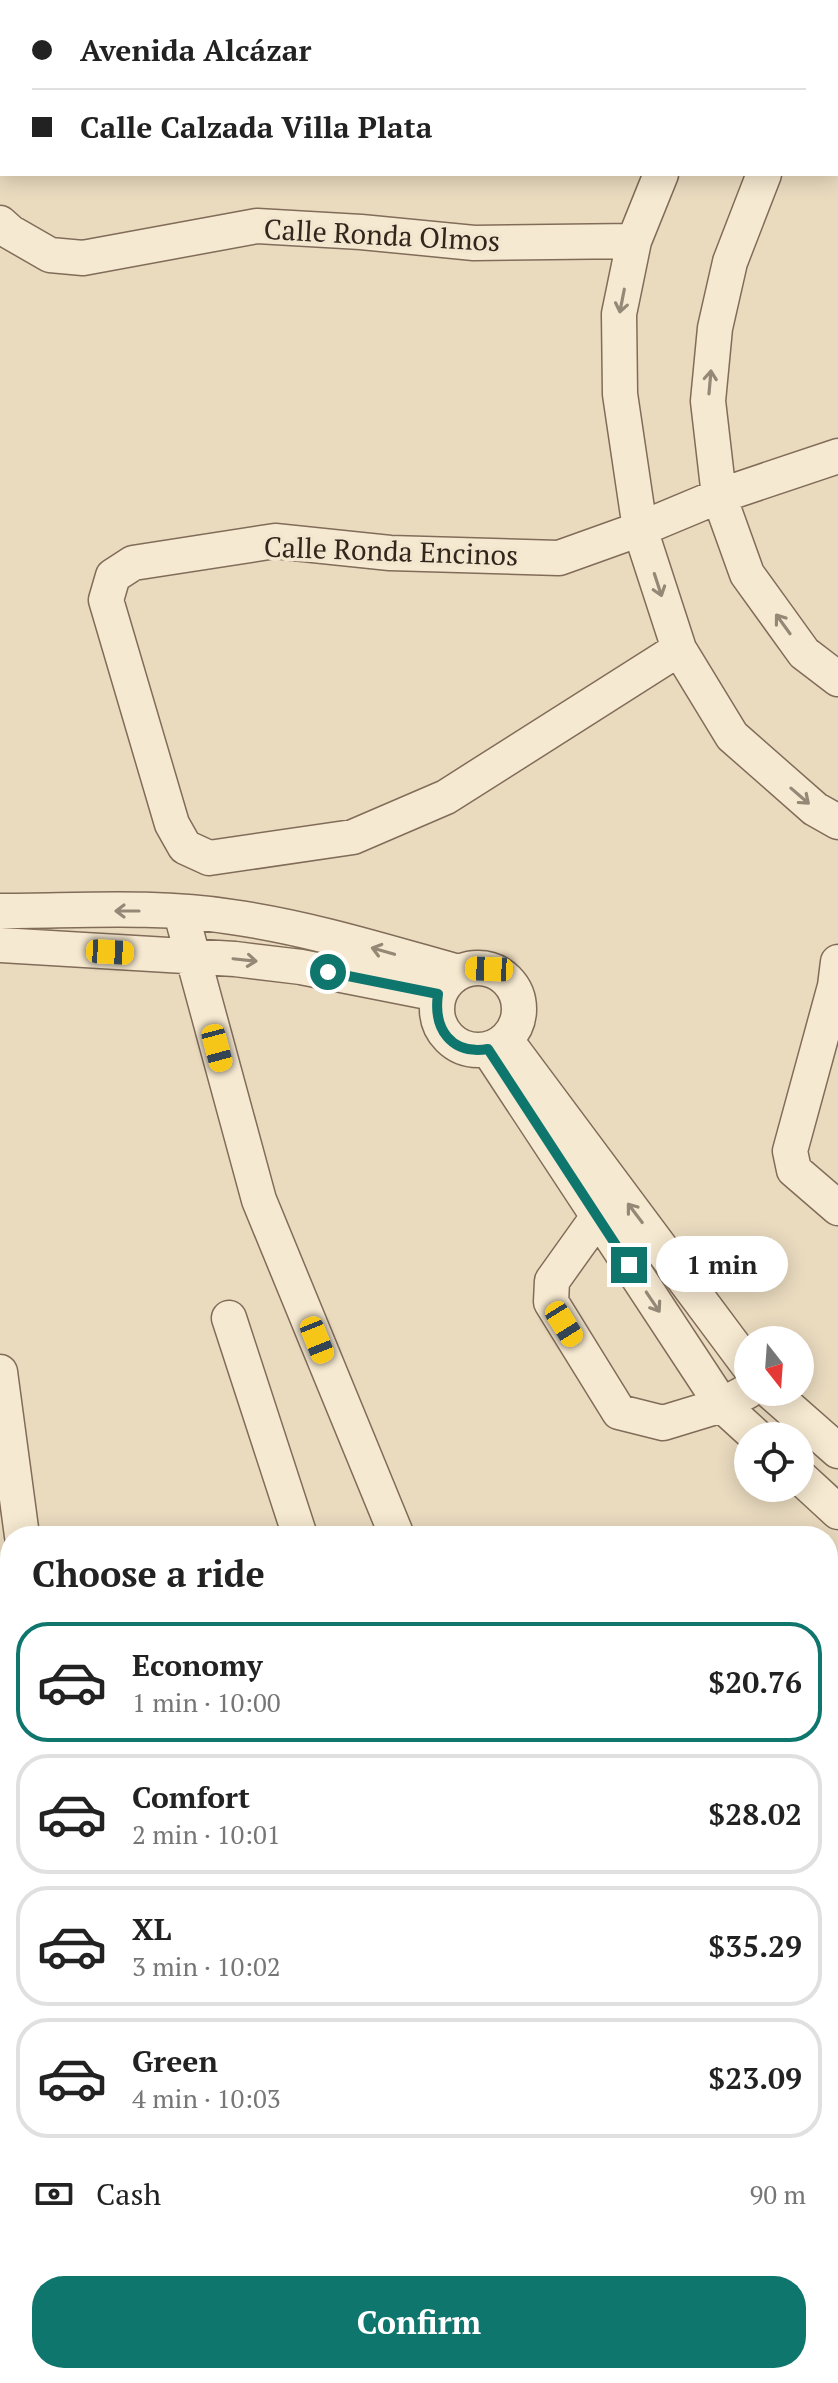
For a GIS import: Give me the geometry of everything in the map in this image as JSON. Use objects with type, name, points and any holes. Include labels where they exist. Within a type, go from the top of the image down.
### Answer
[{"type":"street","points":[[660,176],[634,241],[619,314],[620,394],[640,529],[679,649],[732,736],[815,809],[838,822]]},
{"type":"street","points":[[763,176],[730,262],[715,328],[708,401],[719,496],[747,574],[804,653],[838,679]]},
{"type":"street","name":"Calle Ronda Olmos","points":[[0,223],[50,255],[83,258],[257,226],[474,243],[634,241]]},
{"type":"street","name":"Calle Ronda Encinos","points":[[679,649],[446,797],[353,837],[209,858],[185,847],[172,824],[106,600],[113,576],[133,563],[275,541],[390,553],[559,558],[719,496],[838,456]]},
{"type":"street","points":[[0,911],[229,916],[310,930],[448,983]]},
{"type":"street","points":[[181,913],[259,1200],[393,1526]]},
{"type":"street","points":[[0,945],[192,957],[448,983]]},
{"type":"street","points":[[838,962],[835,986],[790,1151],[794,1170],[838,1208]]},
{"type":"street","points":[[472,968],[489,969],[511,983],[518,996],[515,1028],[497,1044],[472,1050],[458,1046],[438,1023],[436,1009],[448,983],[472,968]]},
{"type":"street","points":[[497,1044],[597,1218],[734,1397]]},
{"type":"street","points":[[497,1044],[734,1347]]},
{"type":"street","points":[[597,1218],[552,1281],[551,1302],[619,1412],[663,1423],[734,1398]]},
{"type":"street","points":[[229,1318],[297,1526]]},
{"type":"street","points":[[1,1394],[21,1526]]},
{"type":"street","points":[[787,1406],[838,1451]]},
{"type":"street","points":[[814,1490],[838,1512]]},
{"type":"route","points":[[328,972],[438,994],[438,1023],[447,1037],[458,1046],[472,1050],[488,1049],[629,1265]]}]
